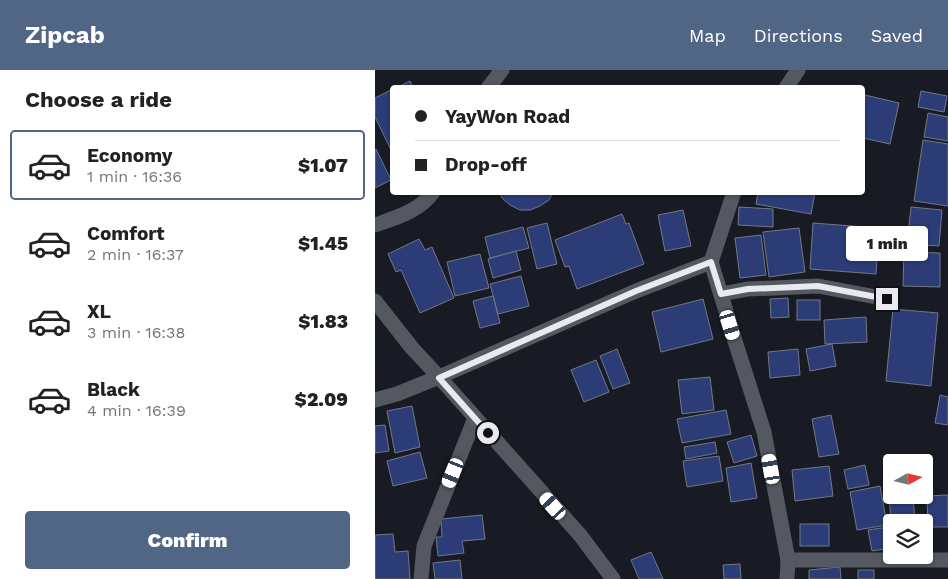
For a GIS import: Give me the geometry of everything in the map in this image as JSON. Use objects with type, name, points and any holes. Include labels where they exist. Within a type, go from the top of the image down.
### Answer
[{"type":"street","points":[[491,85],[502,70]]},
{"type":"street","points":[[788,85],[798,70]]},
{"type":"street","points":[[375,225],[404,214],[427,200],[431,195]]},
{"type":"street","points":[[733,195],[711,262],[764,432],[788,560],[787,579]]},
{"type":"street","points":[[375,400],[439,378],[636,291],[711,262]]},
{"type":"street","points":[[721,294],[748,289],[818,286],[887,299]]},
{"type":"street","points":[[375,301],[411,348],[580,535],[613,579]]},
{"type":"street","points":[[421,579],[424,546],[475,418]]},
{"type":"street","points":[[788,560],[948,560]]},
{"type":"building","points":[[410,81],[412,85],[402,85]]},
{"type":"building","points":[[390,90],[390,148],[375,117],[375,98]]},
{"type":"building","points":[[921,91],[947,96],[944,112],[918,107]]},
{"type":"building","points":[[865,95],[899,103],[890,144],[865,138]]},
{"type":"building","points":[[928,113],[948,117],[948,141],[924,137]]},
{"type":"building","points":[[923,140],[948,144],[948,206],[914,201]]},
{"type":"building","points":[[375,150],[390,180],[375,188]]},
{"type":"building","points":[[500,195],[552,195],[549,200],[530,210],[520,210]]},
{"type":"building","points":[[758,195],[814,195],[811,214],[756,204]]},
{"type":"building","points":[[739,207],[773,209],[773,227],[738,225]]},
{"type":"building","points":[[911,207],[942,210],[939,246],[907,244]]},
{"type":"building","points":[[683,210],[691,246],[665,251],[658,215]]},
{"type":"building","points":[[622,214],[626,224],[629,223],[644,264],[577,289],[569,266],[565,267],[555,240]]},
{"type":"building","points":[[547,223],[557,264],[537,269],[527,228]]},
{"type":"building","points":[[813,223],[879,228],[876,274],[810,269]]},
{"type":"building","points":[[523,227],[529,248],[490,258],[485,237]]},
{"type":"building","points":[[799,228],[805,272],[769,277],[763,232]]},
{"type":"building","points":[[761,235],[766,275],[740,278],[735,238]]},
{"type":"building","points":[[419,239],[425,250],[432,247],[454,298],[420,313],[401,270],[396,272],[388,254]]},
{"type":"building","points":[[516,251],[521,270],[493,278],[488,259]]},
{"type":"building","points":[[904,252],[940,253],[940,287],[903,286]]},
{"type":"building","points":[[480,254],[489,288],[455,296],[447,262]]},
{"type":"building","points":[[521,276],[529,306],[498,314],[490,284]]},
{"type":"building","points":[[493,296],[500,323],[480,328],[473,301]]},
{"type":"building","points":[[788,298],[789,317],[771,318],[770,299]]},
{"type":"building","points":[[703,299],[713,339],[661,352],[652,312]]},
{"type":"building","points":[[797,300],[820,300],[820,320],[797,320]]},
{"type":"building","points":[[893,309],[938,313],[931,386],[886,381]]},
{"type":"building","points":[[866,317],[867,342],[825,344],[824,320]]},
{"type":"building","points":[[832,344],[836,366],[810,371],[806,349]]},
{"type":"building","points":[[617,349],[630,383],[613,389],[600,356]]},
{"type":"building","points":[[798,349],[800,375],[770,378],[768,352]]},
{"type":"building","points":[[596,360],[609,392],[584,402],[571,370]]},
{"type":"building","points":[[710,377],[714,410],[682,414],[678,380]]},
{"type":"building","points":[[940,395],[948,397],[948,425],[935,423]]},
{"type":"building","points":[[412,406],[420,447],[395,453],[387,411]]},
{"type":"building","points":[[726,410],[731,434],[682,443],[677,419]]},
{"type":"building","points":[[831,415],[839,454],[819,457],[812,419]]},
{"type":"building","points":[[385,425],[389,451],[375,453],[375,426]]},
{"type":"building","points":[[751,435],[757,456],[734,463],[727,442]]},
{"type":"building","points":[[715,442],[717,453],[686,459],[684,447]]},
{"type":"building","points":[[420,452],[427,478],[393,486],[387,461]]},
{"type":"building","points":[[719,456],[723,481],[687,487],[683,461]]},
{"type":"building","points":[[751,463],[757,498],[731,502],[726,468]]},
{"type":"building","points":[[865,465],[869,485],[848,489],[844,470]]},
{"type":"building","points":[[829,466],[833,496],[795,501],[792,470]]},
{"type":"building","points":[[880,486],[885,514],[883,514],[883,526],[857,530],[850,492]]},
{"type":"building","points":[[948,495],[948,527],[933,527],[933,514],[928,514],[927,504],[933,504],[933,496]]},
{"type":"building","points":[[890,504],[914,504],[914,514],[890,514]]},
{"type":"building","points":[[482,515],[485,539],[462,541],[464,553],[438,556],[436,537],[442,537],[441,519]]},
{"type":"building","points":[[800,524],[829,524],[829,546],[800,546]]},
{"type":"building","points":[[883,528],[883,549],[872,551],[868,530]]},
{"type":"building","points":[[393,534],[395,552],[408,551],[410,579],[375,579],[375,535]]},
{"type":"building","points":[[651,552],[663,579],[639,579],[631,560]]},
{"type":"building","points":[[460,560],[462,579],[435,579],[433,563]]},
{"type":"building","points":[[740,564],[741,579],[724,579],[723,565]]},
{"type":"building","points":[[840,567],[841,579],[809,579],[809,570]]},
{"type":"building","points":[[858,570],[874,570],[874,579],[858,579]]},
{"type":"route","points":[[488,433],[439,378],[636,291],[711,262],[721,294],[748,289],[818,286],[887,299]]}]
